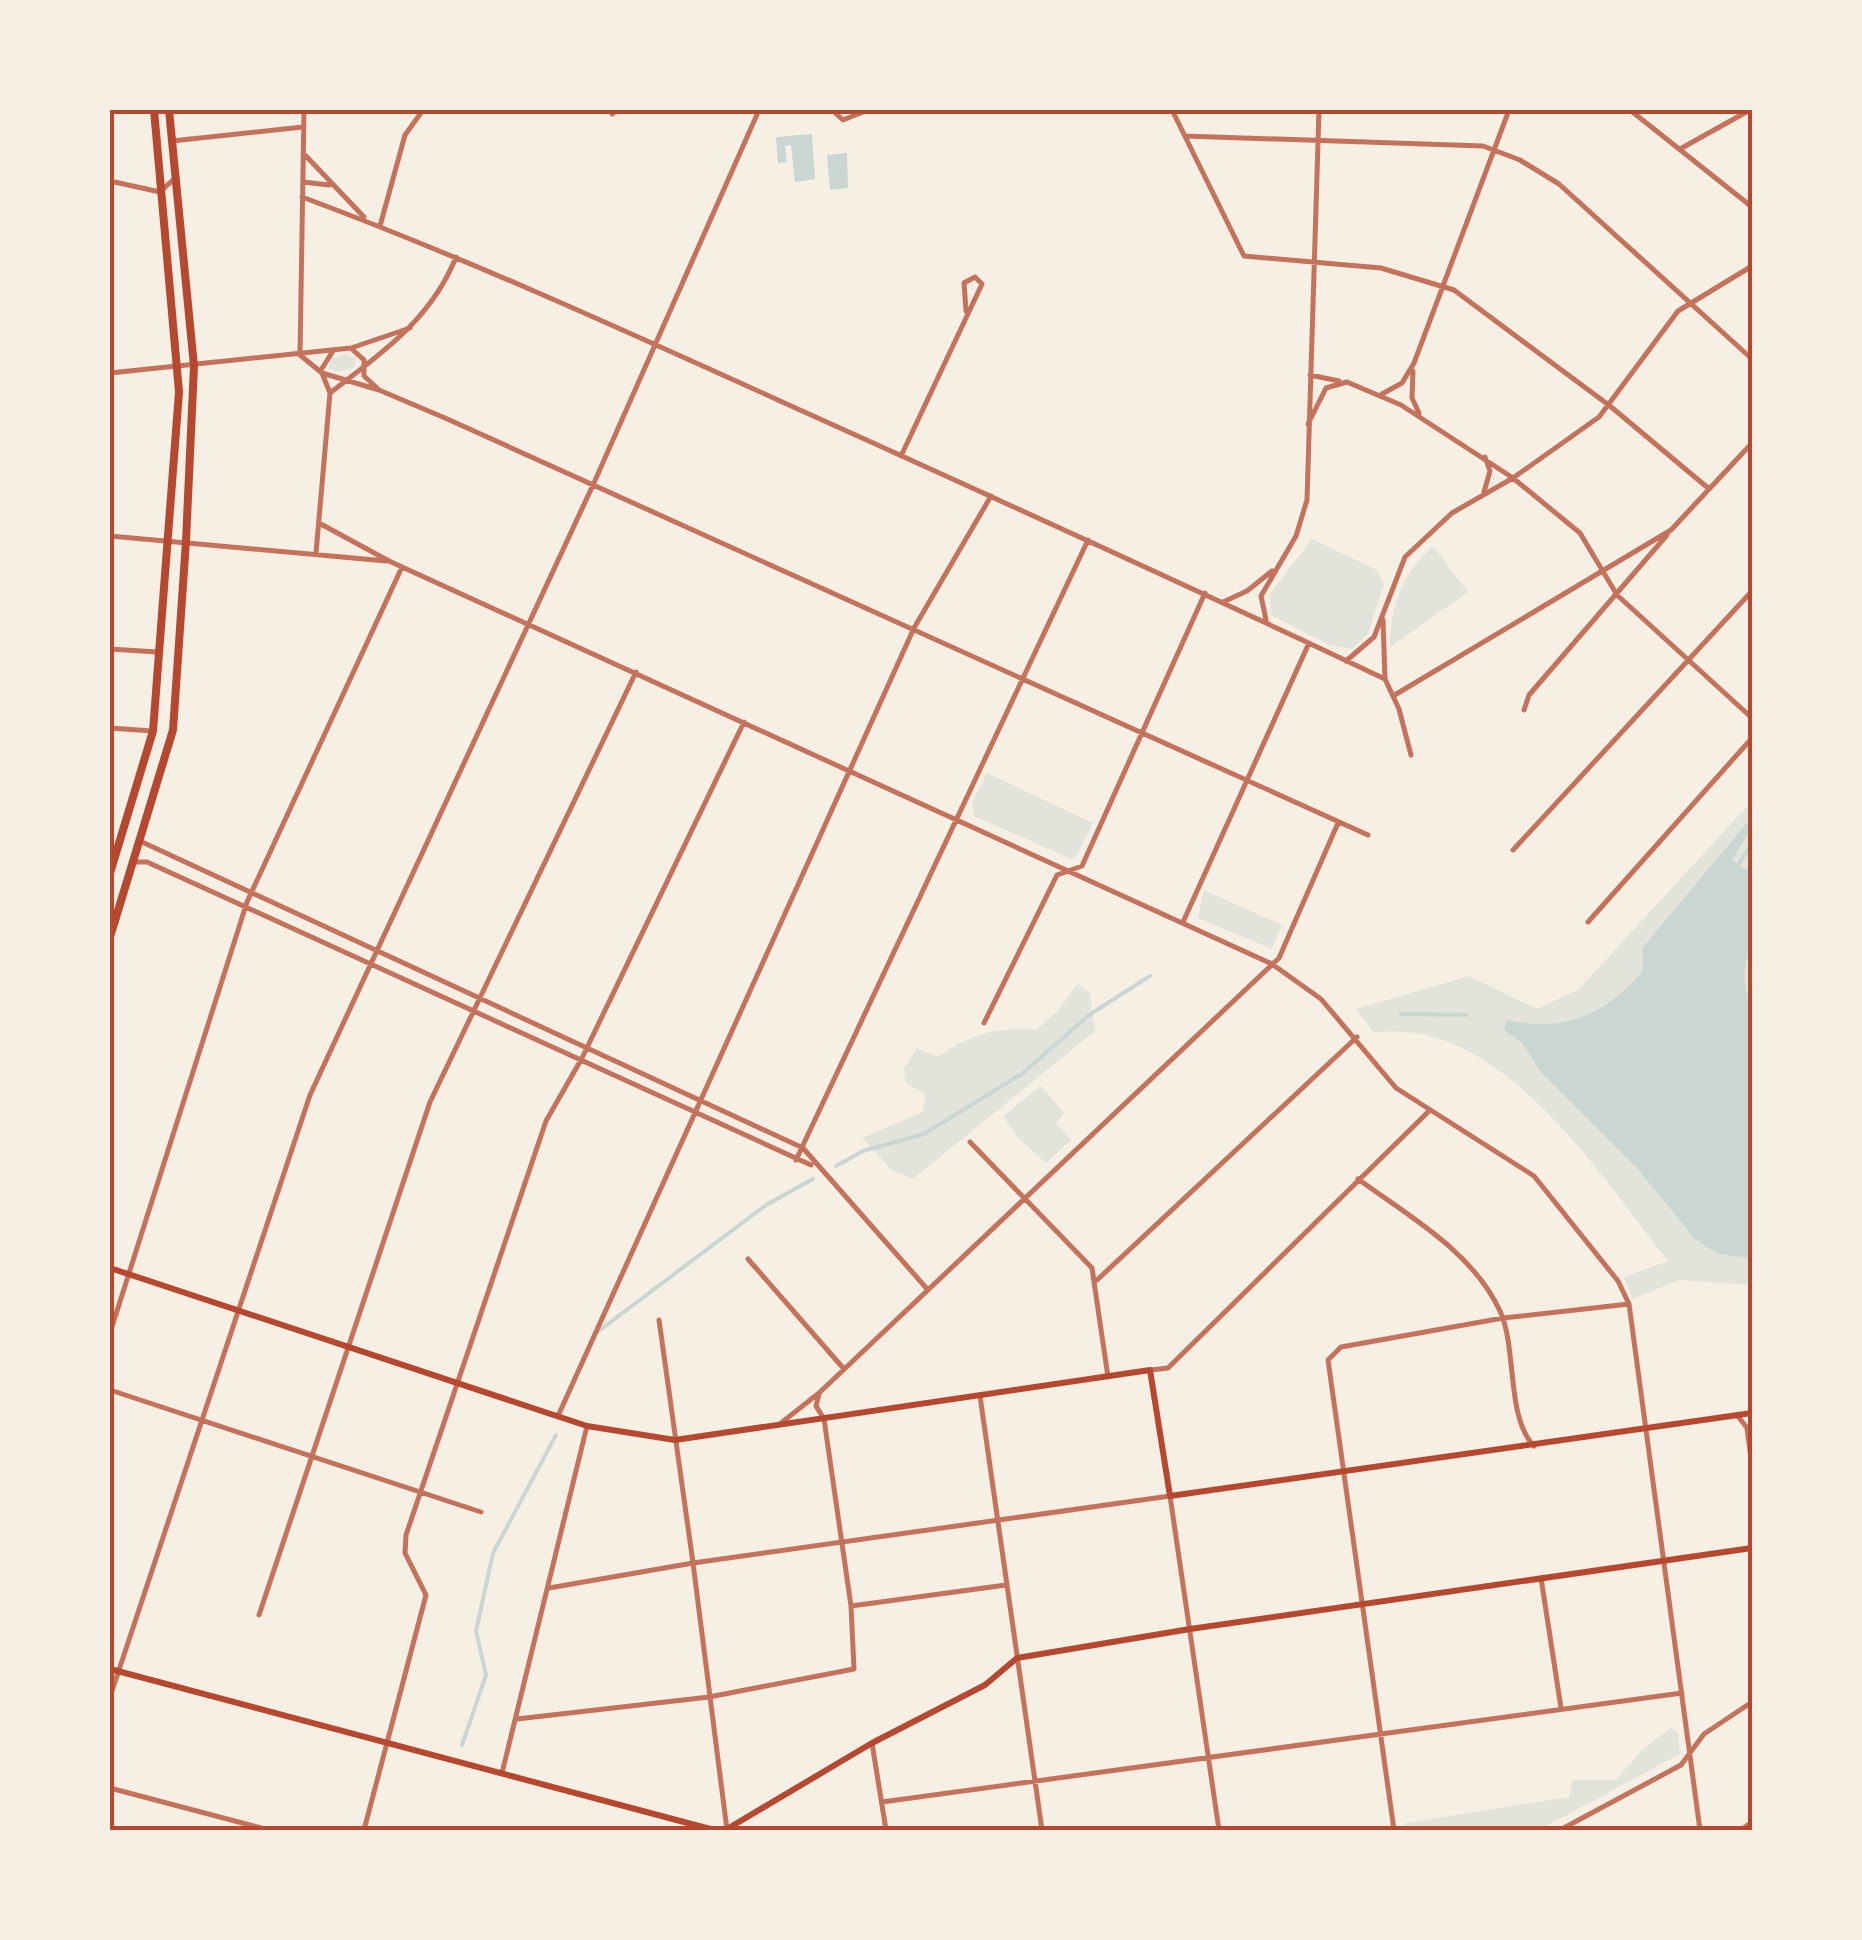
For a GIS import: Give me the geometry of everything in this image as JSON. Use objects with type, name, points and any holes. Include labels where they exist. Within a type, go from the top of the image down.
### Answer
[{"type":"main road","points":[[110,874],[114,849],[152,731],[179,368],[154,110]]},
{"type":"main road","points":[[110,937],[173,730],[194,366],[169,110]]},
{"type":"main road","points":[[110,1268],[587,1426],[675,1440],[1150,1370],[1170,1496],[1752,1412]]},
{"type":"main road","points":[[114,1670],[714,1830],[727,1829],[872,1742],[985,1685],[1017,1658],[1190,1629],[1752,1548]]},
{"type":"street","points":[[300,355],[304,110]]},
{"type":"street","points":[[380,226],[405,135],[423,110]]},
{"type":"street","points":[[110,1697],[114,1670],[203,1420],[310,1096],[593,485],[758,110]]},
{"type":"street","points":[[832,110],[843,120],[868,110]]},
{"type":"street","points":[[1172,110],[1236,248],[1256,260],[1381,268],[1443,286],[1473,302],[1610,406],[1708,488]]},
{"type":"street","points":[[1268,623],[1262,596],[1289,549],[1305,509],[1319,110]]},
{"type":"street","points":[[1380,394],[1394,391],[1414,363],[1509,110]]},
{"type":"street","points":[[1630,110],[1752,207]]},
{"type":"street","points":[[1680,148],[1750,110]]},
{"type":"street","points":[[172,141],[304,127]]},
{"type":"street","points":[[1184,136],[1494,149],[1558,184],[1752,359]]},
{"type":"street","points":[[304,153],[331,186],[370,222]]},
{"type":"street","points":[[110,182],[160,192],[175,175]]},
{"type":"street","points":[[303,182],[331,186]]},
{"type":"street","points":[[302,197],[456,257],[655,345],[1205,593],[1384,680]]},
{"type":"street","points":[[330,393],[410,328],[434,302],[456,257]]},
{"type":"street","points":[[1346,661],[1374,637],[1405,556],[1452,513],[1514,478],[1610,406],[1687,304],[1752,266]]},
{"type":"street","points":[[901,456],[966,310],[982,284],[975,276],[964,283],[966,310]]},
{"type":"street","points":[[110,373],[351,348],[410,328]]},
{"type":"street","points":[[300,333],[304,346],[314,353]]},
{"type":"street","points":[[351,348],[362,357],[362,370],[379,390]]},
{"type":"street","points":[[316,553],[330,393],[322,373],[323,360],[334,350]]},
{"type":"street","points":[[300,355],[322,373],[379,390],[1368,835]]},
{"type":"street","points":[[1414,363],[1412,398],[1421,415]]},
{"type":"street","points":[[1310,375],[1380,394],[1486,456],[1580,533],[1616,596],[1752,718]]},
{"type":"street","points":[[1308,424],[1326,388],[1346,382]]},
{"type":"street","points":[[1524,710],[1529,695],[1708,488],[1752,443]]},
{"type":"street","points":[[1484,492],[1490,472],[1486,456]]},
{"type":"street","points":[[558,1417],[914,628],[990,496]]},
{"type":"street","points":[[319,523],[388,561],[1272,964],[1321,999],[1357,1037],[1396,1088],[1428,1112],[1534,1176],[1618,1281],[1629,1304],[1649,1428],[1700,1830]]},
{"type":"street","points":[[1392,696],[1671,530]]},
{"type":"street","points":[[110,536],[388,561]]},
{"type":"street","points":[[796,1160],[1088,540]]},
{"type":"street","points":[[110,1333],[246,906],[402,567]]},
{"type":"street","points":[[1223,602],[1247,591],[1275,569]]},
{"type":"street","points":[[1513,850],[1752,591]]},
{"type":"street","points":[[984,1023],[1057,875],[1082,866],[1205,593]]},
{"type":"street","points":[[1382,617],[1384,680],[1411,754]]},
{"type":"street","points":[[1183,922],[1309,643]]},
{"type":"street","points":[[110,649],[157,652]]},
{"type":"street","points":[[259,1615],[430,1102],[636,672]]},
{"type":"street","points":[[364,1830],[424,1604],[423,1582],[405,1553],[419,1492],[456,1383],[546,1121],[587,1048],[744,722]]},
{"type":"street","points":[[110,728],[152,731]]},
{"type":"street","points":[[1588,922],[1752,738]]},
{"type":"street","points":[[778,1425],[820,1393],[1279,958],[1339,822]]},
{"type":"street","points":[[142,842],[803,1148],[814,1166],[928,1290]]},
{"type":"street","points":[[135,862],[149,863],[246,906],[693,1114],[814,1166]]},
{"type":"street","points":[[1108,1377],[1094,1288],[1097,1280],[1357,1037]]},
{"type":"street","points":[[1150,1370],[1168,1368],[1428,1112]]},
{"type":"street","points":[[970,1142],[1092,1268],[1097,1280]]},
{"type":"street","points":[[1358,1179],[1452,1247],[1479,1278],[1502,1318],[1522,1426],[1535,1446]]},
{"type":"street","points":[[748,1258],[844,1369]]},
{"type":"street","points":[[1394,1830],[1326,1367],[1331,1355],[1341,1347],[1502,1318],[1629,1304]]},
{"type":"street","points":[[658,1320],[727,1829]]},
{"type":"street","points":[[110,1390],[481,1512]]},
{"type":"street","points":[[516,1719],[709,1698],[854,1669],[842,1542],[824,1419],[816,1406],[820,1393]]},
{"type":"street","points":[[980,1396],[1042,1830]]},
{"type":"street","points":[[1737,1414],[1747,1428],[1752,1467]]},
{"type":"street","points":[[502,1775],[587,1426]]},
{"type":"street","points":[[549,1588],[693,1563],[1170,1496],[1218,1830]]},
{"type":"street","points":[[1541,1578],[1561,1708]]},
{"type":"street","points":[[851,1606],[1006,1585]]},
{"type":"street","points":[[882,1802],[1682,1693]]},
{"type":"street","points":[[1560,1830],[1681,1765],[1704,1734],[1752,1702]]},
{"type":"street","points":[[872,1742],[886,1830]]},
{"type":"street","points":[[110,1788],[269,1830]]},
{"type":"street","points":[[1741,1830],[1752,1822]]},
{"type":"shaded area","points":[[812,134],[815,179],[795,182],[791,145],[785,146],[787,162],[778,163],[776,137]]},
{"type":"shaded area","points":[[847,153],[848,188],[830,190],[827,155]]},
{"type":"shaded area","points":[[345,354],[356,358],[354,368],[339,372],[328,369],[331,358]]},
{"type":"shaded area","points":[[1312,539],[1375,569],[1384,584],[1368,634],[1352,649],[1329,645],[1271,615],[1269,595]]},
{"type":"shaded area","points":[[1433,546],[1468,592],[1390,647],[1392,618],[1400,591]]},
{"type":"shaded area","points":[[987,773],[1093,823],[1076,857],[1069,858],[974,816],[972,803]]},
{"type":"shaded area","points":[[1752,801],[1752,1285],[1679,1280],[1633,1299],[1624,1277],[1668,1261],[1611,1186],[1542,1108],[1504,1074],[1463,1049],[1420,1034],[1374,1033],[1356,1009],[1469,976],[1537,1009],[1579,989]]},
{"type":"shaded area","points":[[1752,817],[1752,827],[1732,860],[1746,870],[1752,862],[1752,929],[1744,977],[1752,1021],[1752,1258],[1718,1254],[1695,1239],[1637,1168],[1540,1071],[1522,1043],[1504,1030],[1507,1020],[1546,1024],[1582,1017],[1628,987],[1642,972],[1643,947]]},
{"type":"shaded area","points":[[1204,890],[1282,925],[1272,949],[1198,918]]},
{"type":"shaded area","points":[[1078,983],[1090,994],[1095,1031],[913,1179],[892,1170],[862,1138],[923,1112],[925,1094],[906,1083],[904,1068],[917,1048],[938,1057],[984,1034],[1009,1029],[1036,1030],[1059,1010]]},
{"type":"shaded area","points":[[1041,1086],[1064,1113],[1056,1123],[1071,1140],[1046,1163],[1017,1137],[1003,1116]]},
{"type":"shaded area","points":[[1671,1728],[1678,1732],[1680,1754],[1539,1830],[1406,1830],[1405,1823],[1569,1797],[1573,1780],[1616,1780],[1642,1750]]},
{"type":"waterway","points":[[1738,865],[1752,844]]},
{"type":"waterway","points":[[836,1166],[863,1151],[924,1134],[1023,1073],[1089,1015],[1150,976]]},
{"type":"waterway","points":[[1401,1014],[1467,1015]]},
{"type":"waterway","points":[[596,1333],[766,1205],[813,1179]]},
{"type":"waterway","points":[[462,1745],[486,1675],[476,1631],[493,1553],[556,1435]]}]
